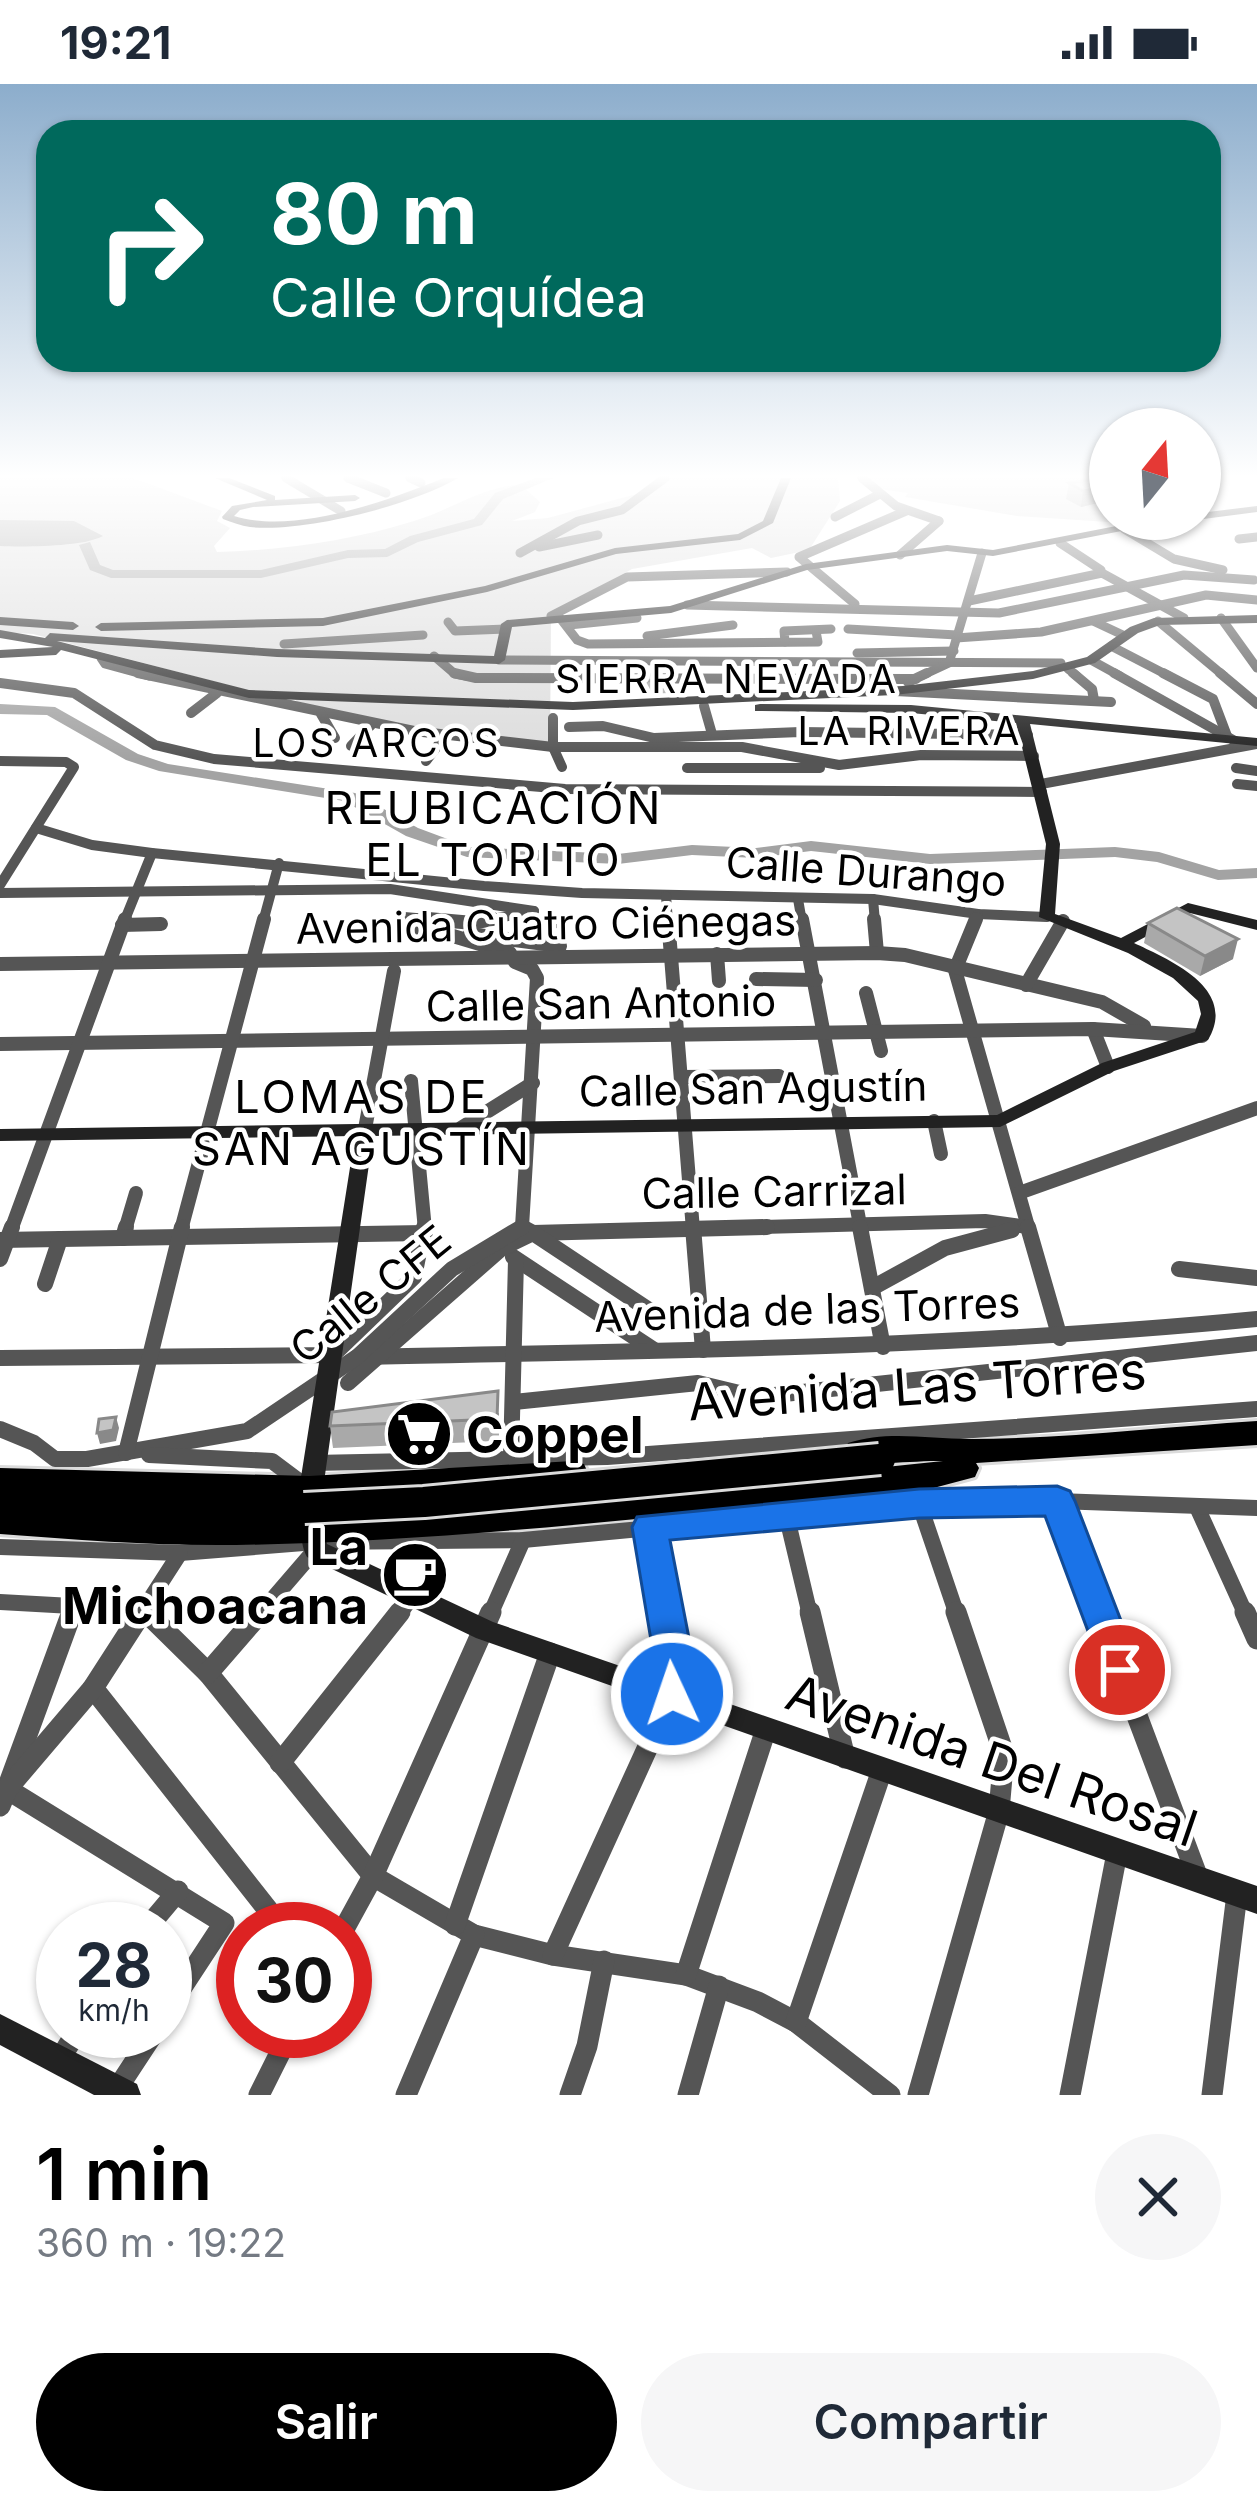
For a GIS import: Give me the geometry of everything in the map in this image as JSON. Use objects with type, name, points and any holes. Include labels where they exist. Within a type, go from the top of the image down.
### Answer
[{"type":"highway","name":"Avenida Las Torres","points":[[965,1460],[1257,1433]]},
{"type":"highway","points":[[0,1480],[509,1478],[906,1447],[965,1460]]},
{"type":"highway","name":"Avenida Las Torres","points":[[965,1460],[1257,1448]]},
{"type":"highway","points":[[0,1497],[60,1504],[304,1508],[965,1460]]},
{"type":"highway","points":[[0,1521],[315,1542],[926,1478],[965,1460]]},
{"type":"highway","points":[[0,1511],[69,1518],[309,1522],[881,1467]]},
{"type":"main road","points":[[26,637],[116,628],[323,622],[488,589],[545,572]]},
{"type":"main road","points":[[3,620],[100,638],[277,653],[499,660],[506,627],[686,605],[787,572]]},
{"type":"main road","points":[[0,634],[249,694],[573,706],[894,691],[1090,661],[1158,621],[1257,619]]},
{"type":"main road","points":[[0,654],[68,649],[116,628]]},
{"type":"main road","points":[[68,649],[83,632]]},
{"type":"main road","points":[[677,702],[911,709],[1024,724],[1257,743]]},
{"type":"main road","points":[[1024,724],[1053,853],[1055,920]]},
{"type":"main road","points":[[1121,944],[1183,909],[1257,925]]},
{"type":"main road","name":"Calle Durango","points":[[1055,920],[1121,944],[1198,989],[1210,1015],[1202,1036]]},
{"type":"main road","name":"Calle San Agustín","points":[[0,1135],[1000,1121],[1108,1067],[1202,1036]]},
{"type":"main road","points":[[315,1542],[311,1476],[332,1421],[365,1129]]},
{"type":"main road","name":"Avenida Del Rosal","points":[[315,1542],[412,1597],[485,1630],[1247,1897]]},
{"type":"main road","points":[[1,2032],[119,2094]]},
{"type":"street","points":[[713,572],[716,576]]},
{"type":"street","points":[[558,621],[635,577],[787,572]]},
{"type":"street","points":[[812,572],[855,604]]},
{"type":"street","points":[[894,691],[951,657],[977,572]]},
{"type":"street","points":[[969,601],[1097,572]]},
{"type":"street","points":[[1102,572],[1184,618]]},
{"type":"street","points":[[686,605],[1003,618],[1192,574],[1256,577]]},
{"type":"street","points":[[848,629],[956,636],[1032,633],[1214,594],[1257,600]]},
{"type":"street","points":[[558,621],[638,618]]},
{"type":"street","points":[[1221,618],[1257,668]]},
{"type":"street","points":[[558,621],[588,644],[818,642],[816,631],[831,629]]},
{"type":"street","points":[[1094,621],[1126,636]]},
{"type":"street","points":[[1158,621],[1255,700]]},
{"type":"street","points":[[588,644],[734,625]]},
{"type":"street","points":[[452,626],[506,627]]},
{"type":"street","points":[[284,644],[423,635]]},
{"type":"street","points":[[385,655],[391,638]]},
{"type":"street","points":[[1111,646],[1213,699],[1231,739]]},
{"type":"street","points":[[857,652],[1064,666],[1092,689],[1094,700]]},
{"type":"street","points":[[434,656],[455,674],[476,679],[916,679]]},
{"type":"street","points":[[499,660],[788,663],[951,657]]},
{"type":"street","points":[[101,658],[104,664],[217,693],[445,736],[553,747],[742,747],[839,765]]},
{"type":"street","points":[[1090,661],[1231,739]]},
{"type":"street","points":[[649,681],[650,662]]},
{"type":"street","points":[[788,663],[791,679]]},
{"type":"street","points":[[0,683],[74,693],[155,745],[214,759],[565,789],[1042,788],[1257,743]]},
{"type":"street","points":[[894,691],[1111,702]]},
{"type":"street","points":[[191,712],[217,693]]},
{"type":"street","points":[[249,694],[321,714],[335,738]]},
{"type":"street","points":[[569,728],[615,727],[655,739],[712,734],[914,733],[1024,724],[1012,696]]},
{"type":"street","points":[[704,706],[712,734]]},
{"type":"street","points":[[553,718],[553,747],[562,767]]},
{"type":"street","points":[[351,746],[373,723]]},
{"type":"street","points":[[800,732],[800,758]]},
{"type":"street","points":[[914,733],[922,755]]},
{"type":"street","points":[[689,747],[712,734]]},
{"type":"street","points":[[426,761],[445,736]]},
{"type":"street","points":[[687,768],[839,765],[922,755],[1034,756]]},
{"type":"street","points":[[0,761],[72,764],[0,889]]},
{"type":"street","points":[[740,767],[746,788]]},
{"type":"street","points":[[1236,768],[1257,771]]},
{"type":"street","points":[[1237,784],[1257,786]]},
{"type":"street","points":[[36,828],[92,845],[279,863],[534,911],[473,923],[404,925]]},
{"type":"street","points":[[0,1258],[106,963],[152,853]]},
{"type":"street","points":[[126,1454],[147,1356],[279,863]]},
{"type":"street","points":[[365,1129],[404,925],[401,896],[390,882]]},
{"type":"street","name":"Calle Durango","points":[[0,889],[269,892],[390,882],[666,896],[873,899],[1055,920]]},
{"type":"street","points":[[666,896],[703,1349]]},
{"type":"street","points":[[798,898],[883,1347]]},
{"type":"street","points":[[873,899],[877,952]]},
{"type":"street","points":[[978,914],[955,970],[1060,1338]]},
{"type":"street","points":[[1025,986],[1055,920]]},
{"type":"street","points":[[122,925],[161,924]]},
{"type":"street","points":[[404,925],[464,933],[510,938],[559,933],[464,933]]},
{"type":"street","points":[[464,933],[524,957]]},
{"type":"street","name":"Avenida Cuatro Ciénegas","points":[[1,963],[395,965],[524,957],[877,952],[1102,1002],[1149,1029]]},
{"type":"street","points":[[717,954],[719,981]]},
{"type":"street","points":[[498,958],[532,969],[537,979],[528,1230],[662,1318]]},
{"type":"street","points":[[756,979],[816,980]]},
{"type":"street","points":[[866,993],[881,1051]]},
{"type":"street","points":[[1093,1029],[1108,1067]]},
{"type":"street","name":"Calle San Antonio","points":[[0,1044],[1093,1029],[1202,1036]]},
{"type":"street","points":[[681,1077],[779,1076]]},
{"type":"street","points":[[3,1240],[425,1233],[411,1081]]},
{"type":"street","points":[[461,1128],[533,1083]]},
{"type":"street","points":[[1018,1193],[1257,1108]]},
{"type":"street","points":[[934,1121],[941,1154]]},
{"type":"street","points":[[122,1238],[136,1192]]},
{"type":"street","name":"Calle Carrizal","points":[[528,1230],[985,1221],[1028,1227]]},
{"type":"street","points":[[872,1288],[946,1248],[986,1234],[1028,1227]]},
{"type":"street","name":"Calle CFE","points":[[337,1372],[379,1356],[509,1254],[528,1230]]},
{"type":"street","name":"Calle CFE","points":[[126,1454],[247,1431],[357,1357],[452,1269],[528,1230]]},
{"type":"street","name":"Calle CFE","points":[[337,1372],[414,1277],[425,1233]]},
{"type":"street","points":[[45,1285],[60,1239]]},
{"type":"street","points":[[509,1254],[654,1350]]},
{"type":"street","name":"Calle CFE","points":[[509,1254],[515,1353],[512,1457]]},
{"type":"street","points":[[1180,1269],[1257,1278]]},
{"type":"street","name":"Avenida de las Torres","points":[[357,1357],[883,1347],[1060,1338],[1257,1318]]},
{"type":"street","points":[[514,1402],[698,1383],[756,1396],[1257,1343]]},
{"type":"street","points":[[0,1358],[147,1356],[337,1372]]},
{"type":"street","name":"Avenida Las Torres","points":[[311,1476],[512,1457],[607,1457],[1257,1409]]},
{"type":"street","points":[[0,1429],[34,1442],[56,1459],[126,1454],[272,1461],[311,1476]]},
{"type":"street","points":[[1057,1501],[1199,1881]]},
{"type":"street","points":[[0,1547],[180,1553],[315,1542],[524,1540],[919,1503],[1057,1501],[1257,1508]]},
{"type":"street","points":[[919,1503],[1004,1754],[999,1811],[919,2095]]},
{"type":"street","points":[[1197,1507],[1257,1639]]},
{"type":"street","points":[[787,1518],[845,1758]]},
{"type":"street","points":[[553,1954],[672,1694],[675,1664],[650,1527]]},
{"type":"street","points":[[359,1902],[524,1540]]},
{"type":"street","points":[[208,1673],[315,1542]]},
{"type":"street","points":[[4,1797],[93,1688],[180,1553]]},
{"type":"street","points":[[280,1763],[412,1597]]},
{"type":"street","points":[[0,1602],[144,1610],[208,1673],[373,1876],[465,1930],[553,1954],[686,1975],[719,1986],[796,2022],[890,2095]]},
{"type":"street","points":[[4,1797],[74,1606]]},
{"type":"street","points":[[406,2095],[465,1930],[550,1653]]},
{"type":"street","points":[[93,1688],[262,1902]]},
{"type":"street","points":[[686,1975],[766,1729]]},
{"type":"street","points":[[796,2022],[882,1770]]},
{"type":"street","points":[[4,1797],[178,1891],[224,1923],[192,1972]]},
{"type":"street","points":[[1070,2095],[1118,1853]]},
{"type":"street","points":[[169,1902],[178,1891]]},
{"type":"street","points":[[1212,2095],[1247,1897]]},
{"type":"street","points":[[570,2095],[587,2046],[604,1961]]},
{"type":"street","points":[[688,2095],[719,1986]]},
{"type":"street","points":[[119,2094],[139,2058]]},
{"type":"street","points":[[259,2095],[278,2058]]},
{"type":"shaded area","points":[[0,572],[627,572],[551,613],[550,746],[389,727],[304,709],[292,696],[266,695],[33,634],[0,632]]},
{"type":"building","points":[[643,675],[669,675],[669,680],[644,681]]},
{"type":"building","points":[[1177,908],[1238,939],[1205,956],[1148,923]]},
{"type":"building","points":[[498,1391],[497,1419],[330,1426],[332,1412]]},
{"type":"building","points":[[116,1417],[113,1430],[97,1433],[99,1419]]},
{"type":"building","points":[[411,1560],[425,1564],[418,1577],[406,1571]]},
{"type":"waterway","points":[[106,572],[270,572]]},
{"type":"waterway","points":[[0,709],[50,710],[132,757],[165,768],[349,797],[412,832],[467,852],[618,859],[692,850],[756,853],[811,846],[930,859],[1115,852],[1159,857],[1218,875],[1257,873]]},
{"type":"place","name":"Coppel","points":[[419,1434]]},
{"type":"place","name":"La Michoacana","points":[[415,1575]]},
{"type":"district","name":"SIERRA NEVADA","points":[[727,678]]},
{"type":"district","name":"LA RIVERA","points":[[910,730]]},
{"type":"district","name":"LOS ARCOS","points":[[377,742]]},
{"type":"district","name":"REUBICACIÓN EL TORITO","points":[[494,833]]},
{"type":"district","name":"LOMAS DE SAN AGUSTÍN","points":[[362,1122]]},
{"type":"route","points":[[672,1694],[675,1664],[650,1527],[919,1503],[1057,1501],[1120,1670]]}]
